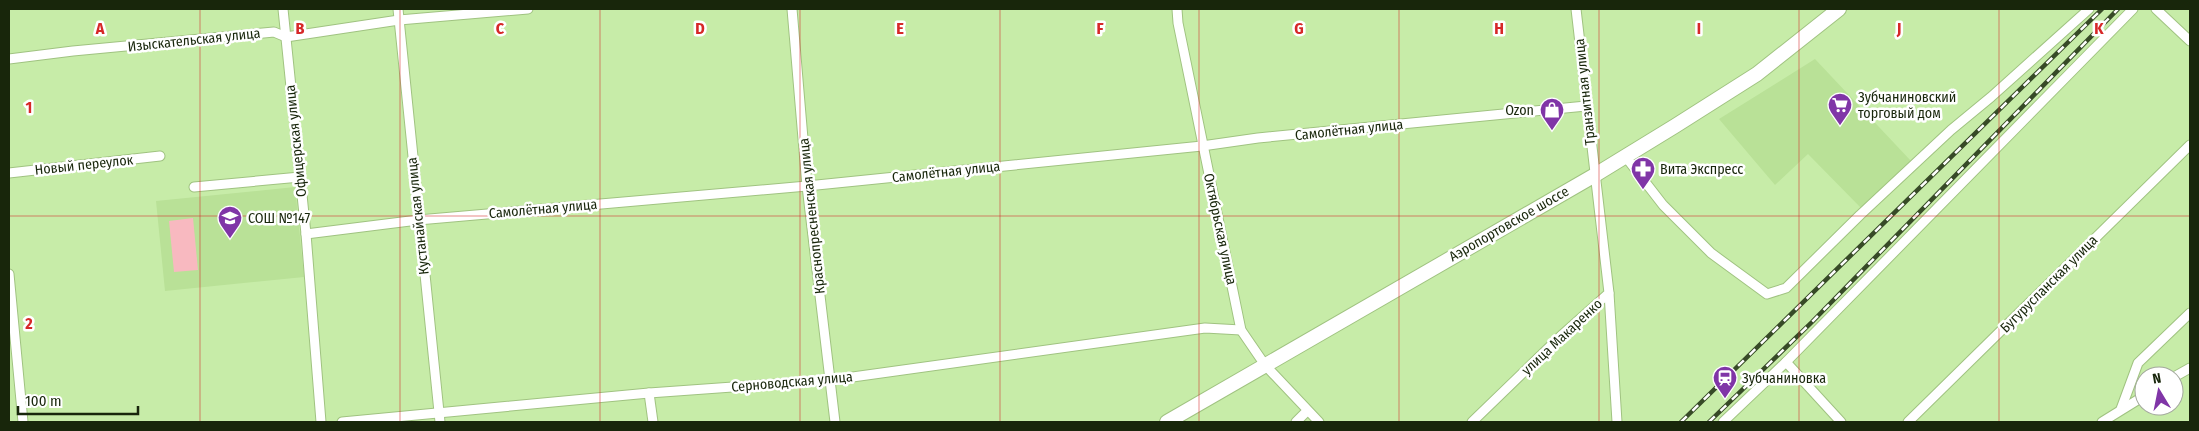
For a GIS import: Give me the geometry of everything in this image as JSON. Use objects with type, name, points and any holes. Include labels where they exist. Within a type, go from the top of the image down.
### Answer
[{"type":"main road","name":"Аэропортовское шоссе","points":[[1167,422],[1625,156],[1757,74],[1839,9]]},
{"type":"street","name":"Офицерская улица","points":[[283,9],[306,234],[321,422]]},
{"type":"street","name":"Кустанайская улица","points":[[398,9],[418,220],[440,418]]},
{"type":"street","name":"Изыскательская улица","points":[[9,60],[73,51],[274,32],[286,37],[399,20],[528,9]]},
{"type":"street","name":"Краснопресненская улица","points":[[792,9],[807,186],[835,422]]},
{"type":"street","name":"Октябрьская улица","points":[[1177,9],[1178,23],[1202,146],[1241,330],[1266,365],[1319,422]]},
{"type":"street","name":"Транзитная улица","points":[[1576,9],[1595,174]]},
{"type":"street","points":[[1625,156],[1662,205],[1711,253],[1767,294],[1786,288],[1860,215],[1951,130],[1992,97],[2089,9]]},
{"type":"street","points":[[1723,422],[1786,362],[2133,9]]},
{"type":"street","points":[[2156,9],[2190,41]]},
{"type":"street","name":"Самолётная улица","points":[[306,234],[418,220],[807,186],[1202,146],[1258,138],[1586,106]]},
{"type":"street","name":"Бугурусланская улица","points":[[1908,422],[2190,145]]},
{"type":"street","name":"Новый переулок","points":[[9,173],[160,156]]},
{"type":"street","name":"улица Макаренко","points":[[1472,422],[1563,334],[1609,293],[1595,174]]},
{"type":"street","points":[[194,187],[300,177]]},
{"type":"street","points":[[9,274],[23,422]]},
{"type":"street","points":[[1609,293],[1617,422]]},
{"type":"street","points":[[2121,409],[2138,362],[2190,312]]},
{"type":"street","name":"Серноводская улица","points":[[342,422],[440,418],[649,394],[831,380],[1205,328],[1241,330]]},
{"type":"street","points":[[1786,362],[1841,422]]},
{"type":"street","points":[[649,394],[653,422]]},
{"type":"street","points":[[2102,422],[2134,402]]},
{"type":"street","points":[[1296,422],[1307,411]]},
{"type":"shaded area","points":[[1815,59],[1911,161],[1861,208],[1808,154],[1775,185],[1719,119]]},
{"type":"shaded area","name":"СОШ №147","points":[[295,187],[304,277],[165,291],[156,201]]},
{"type":"shaded area","points":[[193,218],[198,270],[174,272],[169,221]]},
{"type":"railway","points":[[1681,422],[2102,9]]},
{"type":"railway","points":[[1709,422],[1812,322],[2118,9]]},
{"type":"place","name":"Зубчаниновский торговый дом","points":[[1840,126]]},
{"type":"place","name":"Ozon","points":[[1552,131]]},
{"type":"place","name":"Вита Экспресс","points":[[1643,190]]},
{"type":"place","name":"СОШ №147","points":[[230,239]]},
{"type":"place","name":"Зубчаниновка","points":[[1725,399]]}]
